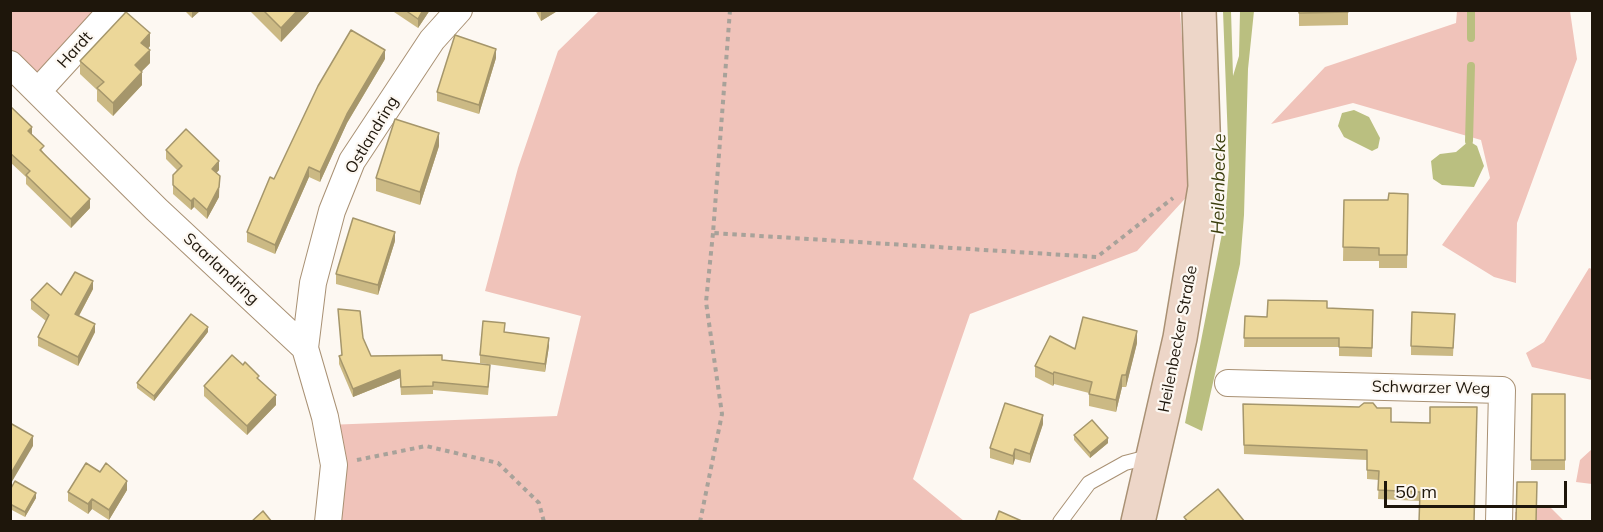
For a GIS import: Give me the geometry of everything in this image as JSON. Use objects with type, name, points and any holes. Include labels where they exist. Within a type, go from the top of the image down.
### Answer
[{"type":"main road","name":"Heilenbecker Straße","points":[[1138,522],[1180,338],[1205,187],[1199,10]]},
{"type":"street","name":"Hardt","points":[[39,90],[112,10]]},
{"type":"street","name":"Ostlandring","points":[[305,348],[313,283],[332,211],[352,161],[432,40],[459,10]]},
{"type":"street","name":"Saarlandring","points":[[10,64],[39,90],[156,210],[305,348]]},
{"type":"street","points":[[305,348],[326,417],[334,465],[328,522]]},
{"type":"street","name":"Schwarzer Weg","points":[[1228,383],[1502,390],[1499,522]]},
{"type":"lane","points":[[1060,522],[1089,483],[1125,463],[1154,456]]},
{"type":"path","points":[[700,522],[722,414],[706,302],[730,10]]},
{"type":"path","points":[[713,233],[1097,257],[1181,192]]},
{"type":"path","points":[[334,465],[426,446],[498,463],[539,503],[544,522]]},
{"type":"shaded area","points":[[10,11],[95,11],[36,73],[11,50]]},
{"type":"shaded area","points":[[599,11],[1180,11],[1193,190],[1137,251],[970,314],[913,479],[964,521],[323,522],[327,425],[557,416],[581,316],[485,291],[518,168],[558,51]]},
{"type":"shaded area","points":[[1223,11],[1231,11],[1233,76],[1239,56],[1240,11],[1254,11],[1248,69],[1244,215],[1240,264],[1202,431],[1185,423],[1225,218],[1229,168]]},
{"type":"shaded area","points":[[1457,11],[1570,11],[1577,59],[1517,223],[1516,283],[1494,277],[1442,245],[1490,178],[1481,140],[1353,103],[1271,124],[1325,67],[1456,23]]},
{"type":"shaded area","points":[[1354,110],[1369,117],[1380,138],[1378,148],[1372,151],[1344,137],[1338,126],[1342,113]]},
{"type":"shaded area","points":[[1469,141],[1477,146],[1484,166],[1474,187],[1442,185],[1433,179],[1431,161],[1440,154],[1456,152]]},
{"type":"shaded area","points":[[1589,268],[1592,269],[1592,380],[1532,367],[1526,353],[1544,342]]},
{"type":"shaded area","points":[[1592,449],[1592,484],[1576,482],[1580,460]]},
{"type":"shaded area","points":[[1548,505],[1564,521],[1515,522],[1515,512]]},
{"type":"building","points":[[263,10],[298,10],[281,28]]},
{"type":"building","points":[[405,10],[423,10],[418,19]]},
{"type":"building","points":[[1299,10],[1348,10],[1348,12],[1299,13]]},
{"type":"building","points":[[126,12],[150,33],[141,43],[150,50],[135,65],[142,72],[113,103],[97,88],[104,82],[80,61]]},
{"type":"building","points":[[351,30],[385,50],[347,114],[320,172],[309,167],[275,245],[247,232],[270,177],[274,179],[318,86]]},
{"type":"building","points":[[455,35],[496,49],[479,105],[437,92]]},
{"type":"building","points":[[10,106],[32,127],[28,131],[44,146],[40,150],[90,199],[71,219],[26,175],[30,171],[10,153]]},
{"type":"building","points":[[395,119],[439,133],[420,192],[376,178]]},
{"type":"building","points":[[186,129],[219,161],[212,169],[220,176],[219,187],[207,210],[194,198],[191,201],[173,185],[173,175],[182,166],[166,150]]},
{"type":"building","points":[[1389,193],[1408,194],[1407,255],[1379,255],[1379,248],[1343,247],[1344,200],[1388,200]]},
{"type":"building","points":[[353,218],[395,232],[378,285],[336,274]]},
{"type":"building","points":[[75,272],[93,281],[75,314],[95,324],[78,357],[38,337],[49,315],[31,300],[47,283],[61,295]]},
{"type":"building","points":[[1268,300],[1327,301],[1327,308],[1373,310],[1372,348],[1339,347],[1339,338],[1244,338],[1245,316],[1267,317]]},
{"type":"building","points":[[338,309],[360,311],[363,338],[371,356],[442,355],[442,360],[490,365],[488,387],[433,382],[433,386],[401,387],[400,370],[353,389],[339,356],[342,355]]},
{"type":"building","points":[[1412,312],[1455,314],[1453,348],[1411,346]]},
{"type":"building","points":[[191,314],[208,327],[154,396],[137,383]]},
{"type":"building","points":[[1083,317],[1137,331],[1126,375],[1122,375],[1116,400],[1089,394],[1092,382],[1054,372],[1053,374],[1035,366],[1050,336],[1075,349]]},
{"type":"building","points":[[483,321],[505,323],[504,332],[549,338],[545,364],[480,355]]},
{"type":"building","points":[[232,355],[243,365],[245,362],[259,376],[257,378],[276,395],[247,426],[204,386]]},
{"type":"building","points":[[1532,394],[1565,394],[1565,460],[1531,460]]},
{"type":"building","points":[[1005,403],[1043,415],[1030,454],[1015,449],[1013,456],[990,448]]},
{"type":"building","points":[[1364,403],[1373,403],[1377,408],[1391,408],[1391,422],[1430,423],[1430,407],[1477,407],[1474,522],[1419,522],[1420,492],[1378,490],[1379,471],[1367,470],[1367,450],[1244,445],[1243,404],[1359,407]]},
{"type":"building","points":[[1092,420],[1108,438],[1090,453],[1074,435]]},
{"type":"building","points":[[10,423],[33,436],[10,475]]},
{"type":"building","points":[[86,463],[100,472],[106,463],[127,481],[109,510],[92,499],[88,504],[68,492]]},
{"type":"building","points":[[15,481],[36,493],[25,512],[10,504],[10,490]]},
{"type":"building","points":[[1517,482],[1537,482],[1536,522],[1516,522]]},
{"type":"building","points":[[1218,489],[1245,522],[1188,522],[1184,517]]},
{"type":"building","points":[[263,511],[272,522],[251,522]]},
{"type":"building","points":[[999,511],[1024,522],[995,522]]},
{"type":"waterway","points":[[1471,10],[1471,38]]},
{"type":"waterway","points":[[1469,141],[1471,66]]},
{"type":"water label","name":"Heilenbecke","points":[[1219,184]]}]
